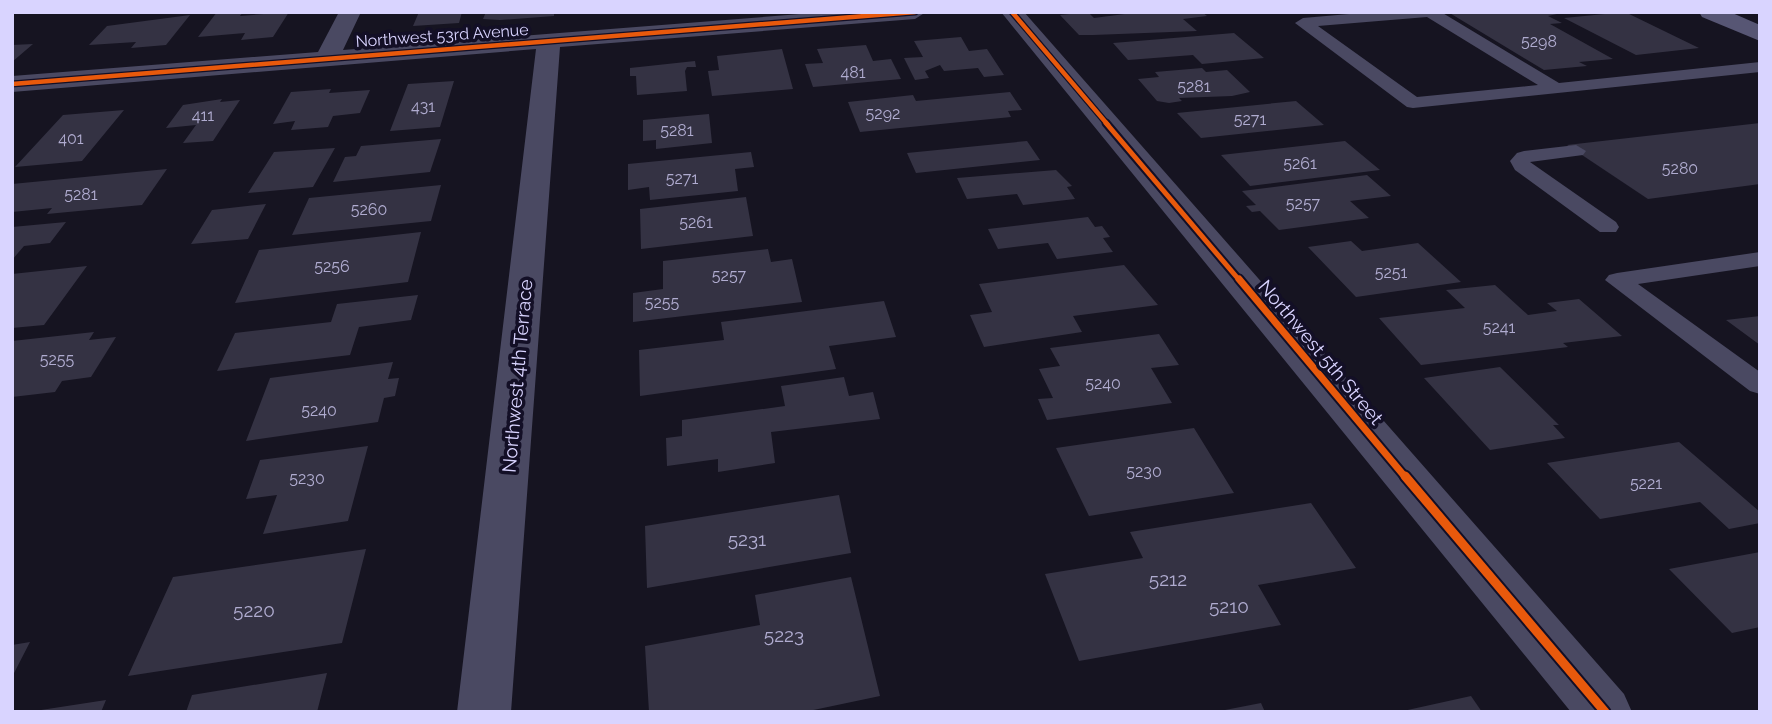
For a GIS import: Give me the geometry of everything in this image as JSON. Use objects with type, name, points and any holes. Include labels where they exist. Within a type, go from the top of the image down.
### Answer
[{"type":"main road","points":[[1710,12],[1760,34]]},
{"type":"street","points":[[327,58],[350,12]]},
{"type":"street","name":"Northwest 53rd Avenue","points":[[12,84],[915,12]]},
{"type":"street","name":"Northwest 5th Street","points":[[1012,12],[1605,712]]},
{"type":"street","name":"Northwest 4th Terrace","points":[[484,712],[549,41]]},
{"type":"lane","points":[[1554,87],[1429,12],[1303,23],[1413,103],[1760,67]]},
{"type":"lane","points":[[1576,151],[1524,157],[1520,161],[1522,166],[1608,227]]},
{"type":"lane","points":[[1760,259],[1617,280],[1760,385]]},
{"type":"building","points":[[217,12],[243,12],[240,16],[289,12],[273,37],[241,40],[245,33],[198,37]]},
{"type":"building","points":[[419,12],[462,12],[459,23],[413,26]]},
{"type":"building","points":[[486,12],[554,12],[554,16],[483,19]]},
{"type":"building","points":[[1088,12],[1094,18],[1140,12],[1202,12],[1207,16],[1183,19],[1197,31],[1079,35],[1060,15]]},
{"type":"building","points":[[1448,12],[1566,12],[1548,16],[1562,23],[1550,24],[1613,59],[1579,62],[1587,66],[1544,70]]},
{"type":"building","points":[[1625,12],[1699,48],[1636,55],[1564,18]]},
{"type":"building","points":[[190,15],[166,45],[131,48],[136,42],[89,45],[107,26]]},
{"type":"building","points":[[1234,33],[1264,58],[1202,64],[1193,55],[1128,60],[1113,43]]},
{"type":"building","points":[[961,37],[969,51],[987,49],[1004,75],[984,77],[978,68],[944,71],[940,65],[925,71],[929,78],[915,80],[904,58],[923,57],[914,41]]},
{"type":"building","points":[[33,44],[12,62],[12,45]]},
{"type":"building","points":[[866,45],[873,61],[891,59],[901,79],[813,87],[805,64],[823,63],[817,49]]},
{"type":"building","points":[[782,49],[793,89],[712,96],[708,71],[719,70],[717,56]]},
{"type":"building","points":[[695,61],[696,67],[687,67],[685,71],[687,91],[637,95],[636,76],[630,76],[630,68]]},
{"type":"building","points":[[1202,68],[1206,72],[1227,70],[1250,92],[1232,96],[1179,98],[1182,101],[1169,103],[1157,101],[1138,79],[1159,77],[1155,72]]},
{"type":"building","points":[[454,81],[440,127],[390,131],[408,84]]},
{"type":"building","points":[[331,89],[329,93],[370,90],[360,113],[333,116],[328,127],[291,130],[295,121],[273,124],[291,92]]},
{"type":"building","points":[[1010,92],[1022,110],[1008,111],[1011,117],[860,132],[848,102],[913,95],[916,101]]},
{"type":"building","points":[[222,99],[220,102],[240,100],[213,141],[183,143],[196,125],[166,128],[183,105]]},
{"type":"building","points":[[1296,101],[1324,125],[1201,138],[1177,113]]},
{"type":"building","points":[[124,110],[82,161],[15,167],[63,115]]},
{"type":"building","points":[[709,114],[712,143],[656,149],[656,140],[643,141],[643,120]]},
{"type":"building","points":[[1760,123],[1760,184],[1648,199],[1567,145]]},
{"type":"building","points":[[441,139],[430,172],[333,182],[345,157],[356,156],[361,146]]},
{"type":"building","points":[[1027,141],[1040,160],[916,173],[907,153]]},
{"type":"building","points":[[1345,141],[1380,170],[1250,186],[1221,155]]},
{"type":"building","points":[[335,148],[313,187],[248,193],[274,152]]},
{"type":"building","points":[[751,152],[754,167],[735,169],[738,191],[650,200],[649,187],[628,190],[628,164]]},
{"type":"building","points":[[167,169],[142,205],[47,214],[52,208],[12,212],[12,184]]},
{"type":"building","points":[[1056,170],[1072,186],[1067,187],[1075,199],[1023,205],[1017,194],[967,199],[957,178]]},
{"type":"building","points":[[1367,175],[1391,196],[1350,201],[1369,218],[1279,230],[1260,211],[1252,212],[1246,206],[1256,205],[1242,191]]},
{"type":"building","points":[[441,185],[431,221],[292,235],[309,198]]},
{"type":"building","points":[[746,197],[753,236],[641,249],[640,209]]},
{"type":"building","points":[[266,204],[248,239],[191,244],[212,210]]},
{"type":"building","points":[[1088,217],[1095,227],[1102,226],[1110,237],[1103,238],[1113,252],[1057,259],[1048,243],[998,249],[988,229]]},
{"type":"building","points":[[66,222],[50,243],[24,246],[12,260],[12,227]]},
{"type":"building","points":[[421,232],[408,282],[235,303],[259,250]]},
{"type":"building","points":[[1351,241],[1362,251],[1418,243],[1461,282],[1356,297],[1308,247]]},
{"type":"building","points":[[768,249],[771,262],[792,259],[802,302],[633,322],[633,293],[663,289],[663,261]]},
{"type":"building","points":[[1124,265],[1158,305],[1073,316],[1082,332],[984,347],[970,315],[992,312],[979,284]]},
{"type":"building","points":[[87,266],[44,325],[12,328],[12,274]]},
{"type":"building","points":[[1495,285],[1528,315],[1557,311],[1547,303],[1579,299],[1622,336],[1563,343],[1568,347],[1421,365],[1379,318],[1465,308],[1446,290]]},
{"type":"building","points":[[418,295],[411,320],[359,327],[350,355],[217,371],[235,333],[331,322],[337,304]]},
{"type":"building","points":[[884,301],[896,337],[829,346],[836,369],[640,396],[639,350],[724,340],[721,322]]},
{"type":"building","points":[[1760,316],[1760,345],[1726,320]]},
{"type":"building","points":[[94,332],[89,340],[116,337],[91,377],[62,381],[55,392],[12,397],[12,341]]},
{"type":"building","points":[[1159,334],[1179,365],[1151,368],[1172,403],[1047,420],[1038,399],[1053,398],[1039,369],[1060,366],[1050,348]]},
{"type":"building","points":[[393,362],[388,379],[399,378],[395,396],[384,398],[378,422],[246,441],[270,378]]},
{"type":"building","points":[[1500,367],[1559,425],[1553,425],[1565,438],[1490,450],[1424,378]]},
{"type":"building","points":[[844,377],[849,396],[873,392],[880,419],[771,432],[775,463],[718,472],[718,459],[667,466],[666,438],[682,436],[682,420],[785,406],[781,386]]},
{"type":"building","points":[[1194,428],[1234,493],[1089,516],[1056,448]]},
{"type":"building","points":[[1679,442],[1760,512],[1760,523],[1729,529],[1700,502],[1600,519],[1547,463]]},
{"type":"building","points":[[368,446],[348,521],[263,534],[277,495],[246,499],[260,460]]},
{"type":"building","points":[[839,495],[851,553],[647,588],[645,526]]},
{"type":"building","points":[[1311,503],[1356,568],[1258,585],[1281,625],[1079,661],[1045,574],[1143,558],[1130,532]]},
{"type":"building","points":[[366,549],[342,643],[128,676],[173,577]]},
{"type":"building","points":[[1760,552],[1760,627],[1732,633],[1669,569]]},
{"type":"building","points":[[851,577],[880,696],[804,712],[649,712],[645,646],[760,625],[755,595]]},
{"type":"building","points":[[30,642],[12,677],[12,645]]},
{"type":"building","points":[[327,673],[317,712],[186,712],[192,695]]},
{"type":"building","points":[[1471,696],[1482,712],[1403,712],[1403,711]]},
{"type":"building","points":[[106,700],[101,712],[41,712],[41,710]]},
{"type":"building","points":[[1261,703],[1265,712],[1225,712],[1225,710]]},
{"type":"cycle path","points":[[12,84],[915,12]]},
{"type":"cycle path","points":[[1012,12],[1605,712]]}]
